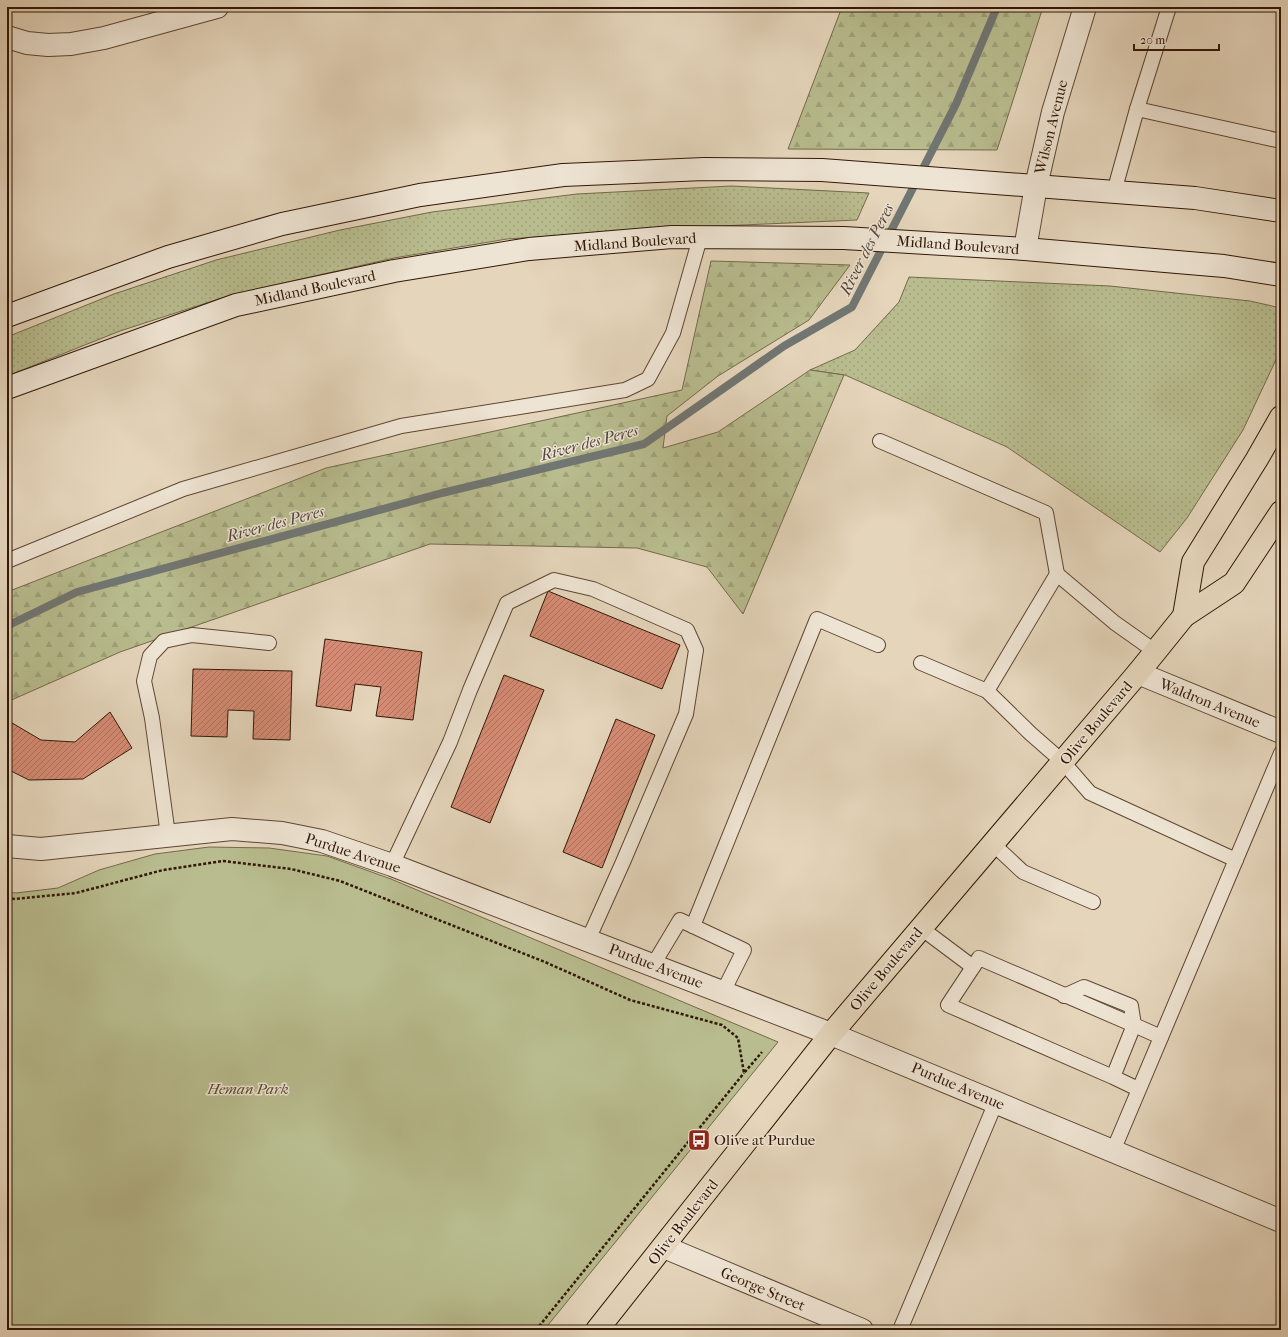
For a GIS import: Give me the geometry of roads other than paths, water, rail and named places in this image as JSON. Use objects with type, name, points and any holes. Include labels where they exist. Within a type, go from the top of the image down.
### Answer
[{"type":"main road","points":[[7,37],[27,43],[71,44],[104,38],[217,7]]},
{"type":"main road","name":"Wilson Avenue","points":[[1025,249],[1036,186],[1053,112],[1084,7]]},
{"type":"main road","points":[[7,316],[168,257],[282,224],[420,195],[571,174],[704,169],[822,170],[1195,198],[1281,211]]},
{"type":"main road","name":"Midland Boulevard","points":[[7,388],[236,305],[386,272],[529,250],[672,237],[844,238],[949,244],[1224,266],[1281,275]]},
{"type":"main road","name":"Olive Boulevard","points":[[1184,616],[1193,562],[1257,459],[1281,417]]},
{"type":"main road","name":"Olive Boulevard","points":[[597,1330],[832,1034],[1138,674],[1184,616],[1234,583],[1281,512]]},
{"type":"main road","name":"Waldron Avenue","points":[[1138,674],[1281,732]]},
{"type":"main road","name":"Purdue Avenue","points":[[7,846],[41,849],[232,829],[282,833],[322,840],[392,864],[832,1034],[1281,1221]]},
{"type":"main road","name":"George Street","points":[[664,1247],[862,1330]]},
{"type":"lane","points":[[1114,192],[1137,109],[1169,7]]},
{"type":"lane","points":[[1137,109],[1281,141]]},
{"type":"lane","points":[[7,561],[183,489],[401,426],[625,390],[648,379],[673,333],[700,238]]},
{"type":"lane","points":[[880,441],[1046,513],[1056,574],[987,691]]},
{"type":"lane","points":[[1056,574],[1115,623],[1156,652]]},
{"type":"lane","points":[[392,864],[450,742],[470,690],[507,603],[554,580],[593,589],[687,630],[696,650],[686,714],[588,940]]},
{"type":"lane","points":[[692,926],[817,619],[878,645]]},
{"type":"lane","points":[[168,835],[152,718],[144,681],[150,656],[164,641],[192,635],[270,643]]},
{"type":"lane","points":[[922,663],[987,691],[1063,762],[1090,793],[1236,860]]},
{"type":"lane","points":[[1113,1151],[1281,753]]},
{"type":"lane","points":[[993,844],[1023,872],[1093,902]]},
{"type":"lane","points":[[653,965],[680,920],[744,950],[723,992]]},
{"type":"lane","points":[[921,928],[973,968]]},
{"type":"lane","points":[[1138,1090],[1113,1077],[948,1005],[979,958],[1161,1037]]},
{"type":"lane","points":[[1113,1077],[1134,1025]]},
{"type":"lane","points":[[900,1330],[996,1102]]},
{"type":"waterway","name":"River des Peres","points":[[7,626],[77,592],[442,493],[644,444],[784,346],[852,307],[956,104],[997,7]]},
{"type":"place","name":"Olive at Purdue","points":[[699,1140]]},
{"type":"park label","name":"Heman Park","points":[[248,1089]]}]
